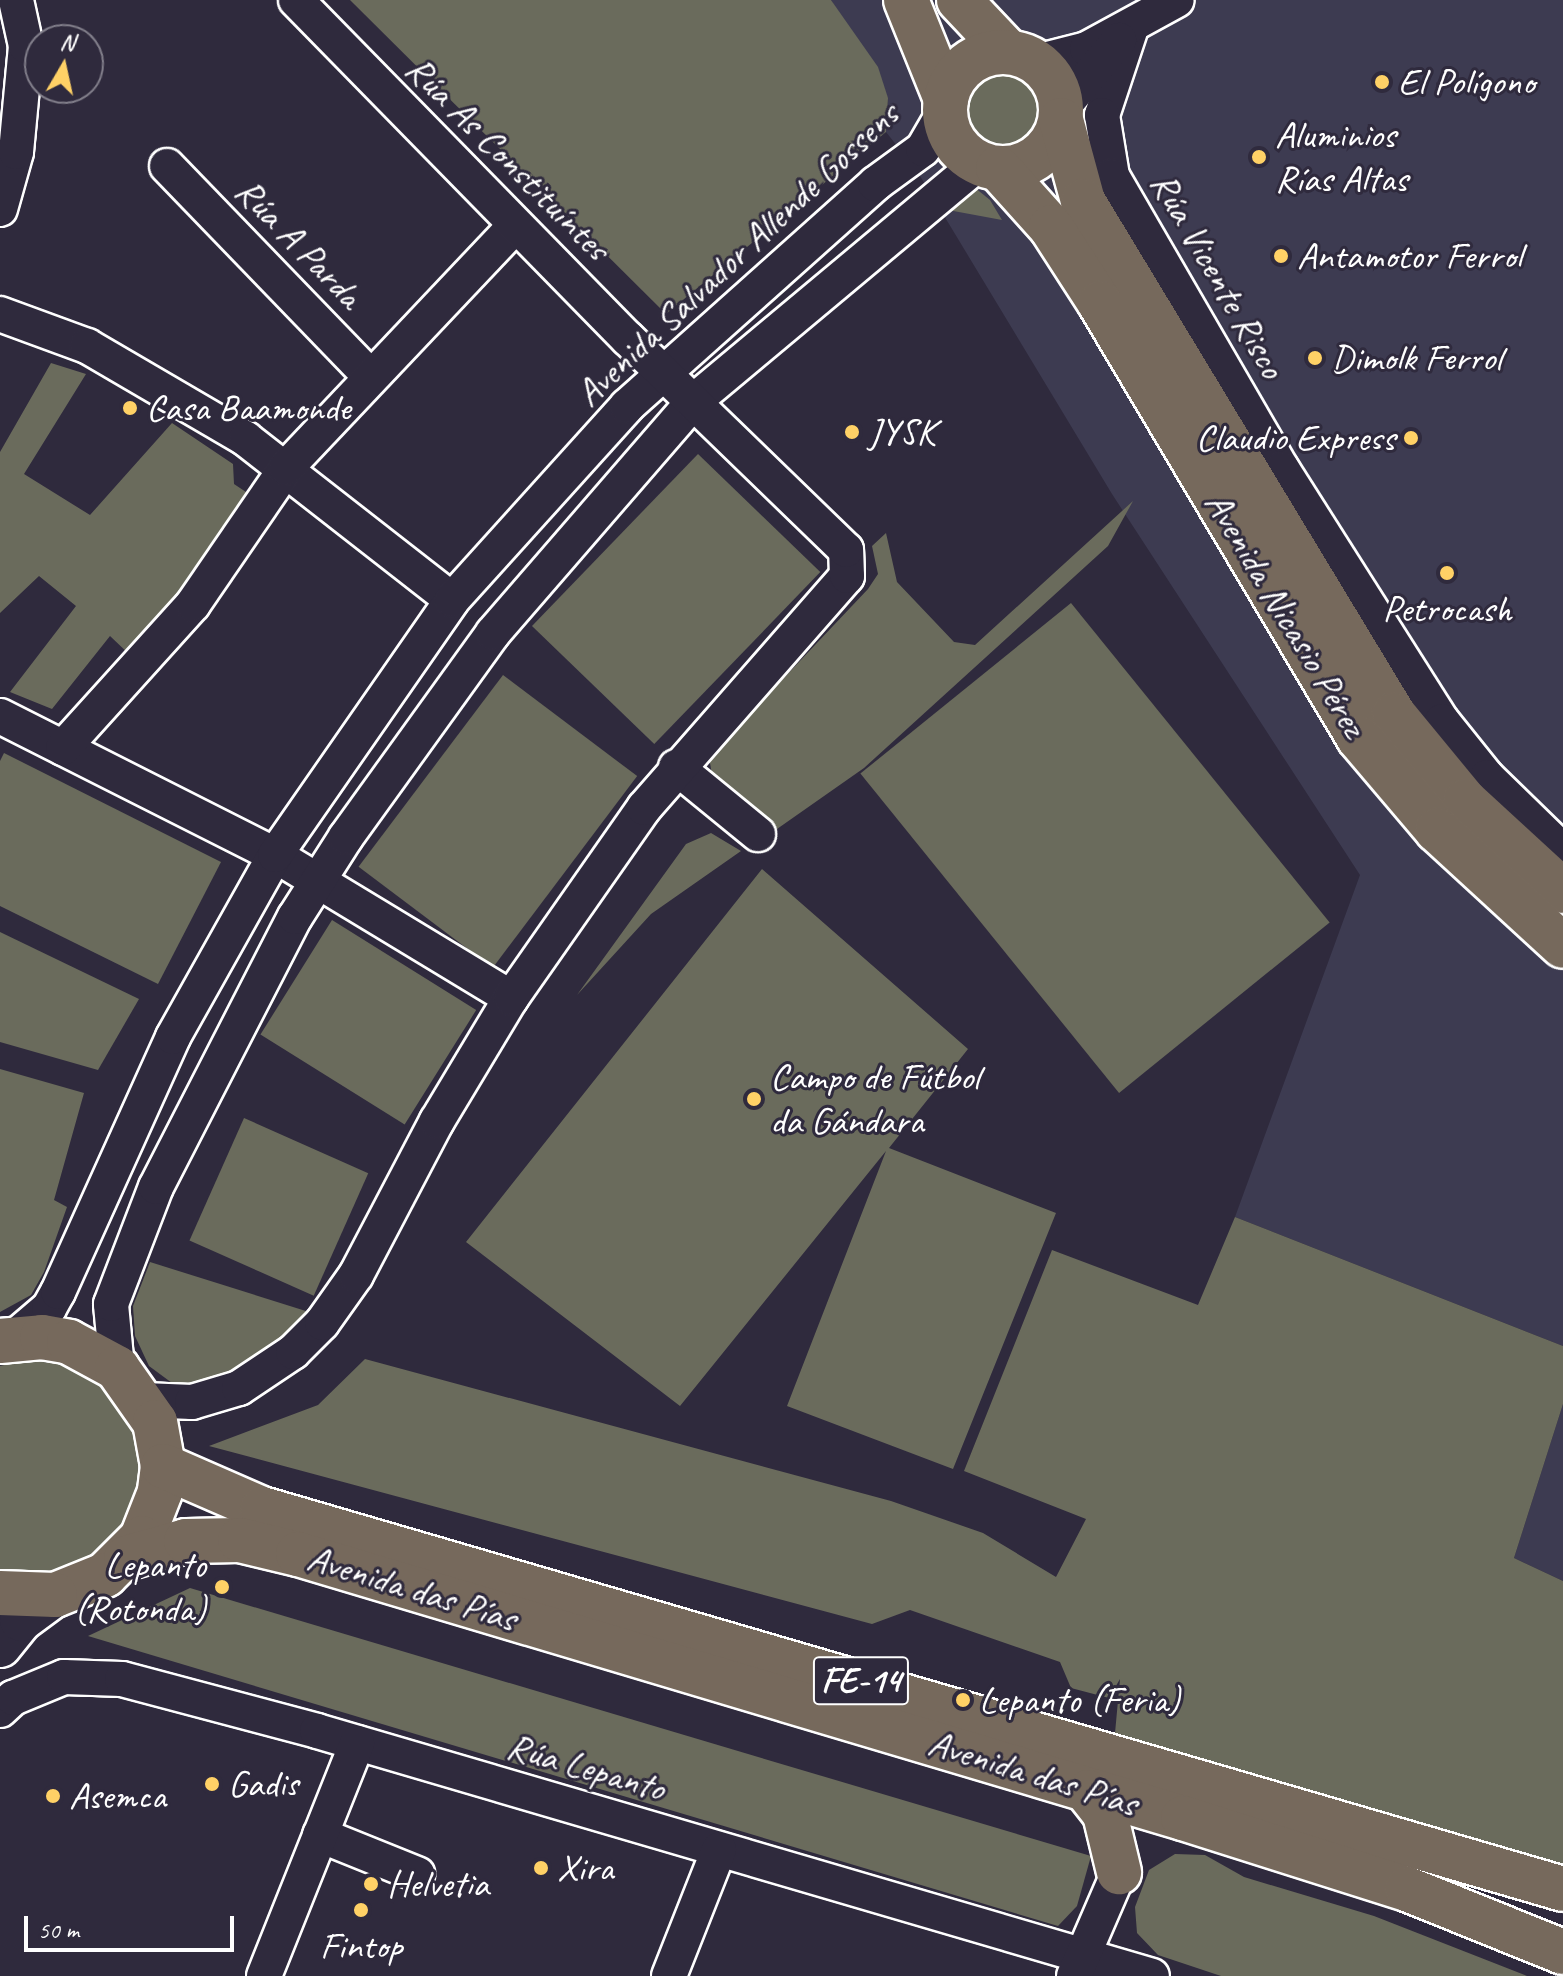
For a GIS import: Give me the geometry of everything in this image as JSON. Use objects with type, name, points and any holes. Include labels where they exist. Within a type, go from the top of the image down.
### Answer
[{"type":"highway","points":[[906,0],[946,105],[955,142],[989,165],[1032,161],[1056,136],[1062,114],[1049,74],[1022,57],[959,0]]},
{"type":"highway","points":[[946,105],[957,76],[975,59],[1022,57]]},
{"type":"highway","name":"Avenida Nicasio Pérez","points":[[1062,114],[1089,213],[1394,715],[1465,801],[1563,891]]},
{"type":"highway","name":"Avenida Nicasio Pérez","points":[[989,165],[1051,227],[1100,303],[1359,738],[1437,830],[1563,946]]},
{"type":"highway","points":[[0,1593],[55,1595],[81,1588],[126,1558],[153,1516],[163,1466],[155,1422],[131,1384],[69,1342],[8,1339]]},
{"type":"highway","name":"Avenida das Pías","points":[[163,1466],[262,1509],[1563,1889]]},
{"type":"highway","name":"Avenida das Pías","points":[[126,1558],[186,1541],[240,1540],[298,1554],[1183,1818],[1407,1889],[1563,1952]]},
{"type":"highway","points":[[1088,1792],[1109,1826],[1119,1872],[1183,1818]]},
{"type":"street","points":[[0,209],[16,152],[26,46],[16,0]]},
{"type":"street","name":"Rúa As Constituíntes","points":[[131,1384],[216,1398],[267,1371],[322,1323],[356,1275],[437,1121],[511,998],[676,767],[847,576],[846,550],[515,226],[296,0]]},
{"type":"street","points":[[1022,57],[1087,49],[1131,28],[1177,0]]},
{"type":"street","points":[[1062,114],[1131,28]]},
{"type":"street","name":"Rúa Vicente Risco","points":[[1131,28],[1102,115],[1112,176],[1282,469],[1442,721],[1487,777],[1563,851]]},
{"type":"street","name":"Avenida Salvador Allende Gossens","points":[[8,1339],[54,1300],[173,1037],[275,855],[452,600],[663,373],[875,184],[923,149],[946,105]]},
{"type":"street","name":"Avenida Salvador Allende Gossens","points":[[131,1384],[110,1333],[111,1304],[131,1248],[218,1059],[318,881],[493,633],[693,402],[989,165]]},
{"type":"street","name":"Rúa A Parda","points":[[167,166],[371,377]]},
{"type":"street","points":[[63,748],[193,604],[286,468],[515,226]]},
{"type":"street","points":[[0,314],[87,346],[286,468],[452,600]]},
{"type":"street","points":[[0,716],[275,855],[511,998]]},
{"type":"street","points":[[676,767],[758,834]]},
{"type":"street","points":[[0,1646],[21,1620],[55,1595]]},
{"type":"street","name":"Rúa Lepanto","points":[[0,1710],[37,1685],[93,1675],[357,1743],[719,1850],[1078,1966],[1152,1976]]},
{"type":"street","points":[[264,1976],[357,1743]]},
{"type":"street","points":[[320,1835],[417,1874]]},
{"type":"street","points":[[669,1976],[719,1850]]},
{"type":"street","points":[[1078,1966],[1119,1872]]},
{"type":"shaded area","points":[[831,0],[1563,0],[1563,1346],[1235,1217],[1360,875],[1112,494],[917,171],[886,132],[888,98]]},
{"type":"shaded area","points":[[1563,1404],[1563,1581],[1514,1558]]},
{"type":"green space","points":[[350,0],[831,0],[878,67],[888,98],[886,132],[666,314]]},
{"type":"green space","points":[[1002,70],[1017,73],[1030,82],[1039,95],[1042,110],[1039,125],[1030,138],[1017,147],[1002,150],[987,147],[974,138],[965,125],[962,110],[965,95],[974,82],[987,73]]},
{"type":"green space","points":[[974,187],[990,200],[1002,220],[948,210]]},
{"type":"green space","points":[[51,363],[86,374],[24,474],[90,515],[172,423],[233,464],[234,484],[255,498],[131,656],[110,636],[52,709],[10,692],[76,606],[39,576],[0,613],[0,452]]},
{"type":"green space","points":[[698,454],[820,572],[654,744],[532,626]]},
{"type":"green space","points":[[1133,501],[1108,546],[864,768],[777,829],[712,775],[709,757],[868,589],[878,574],[872,546],[886,533],[897,582],[954,642],[975,645]]},
{"type":"green space","name":"Campo de Fútbol da Gándara","points":[[1071,603],[1330,922],[1119,1093],[860,774]]},
{"type":"green space","points":[[503,675],[637,776],[493,968],[359,867]]},
{"type":"green space","points":[[4,753],[221,862],[158,984],[0,906],[0,761]]},
{"type":"green space","points":[[711,833],[741,851],[651,914],[577,995],[686,844]]},
{"type":"green space","name":"Campo de Fútbol da Gándara","points":[[762,869],[968,1049],[889,1148],[1056,1213],[953,1469],[787,1406],[886,1151],[680,1406],[466,1242]]},
{"type":"green space","points":[[332,920],[476,1010],[405,1125],[260,1034]]},
{"type":"green space","points":[[0,932],[139,999],[98,1070],[0,1042]]},
{"type":"green space","points":[[0,1069],[84,1093],[54,1200],[67,1207],[44,1272],[31,1295],[0,1312]]},
{"type":"green space","points":[[244,1118],[368,1173],[314,1296],[189,1240]]},
{"type":"green space","points":[[1235,1217],[1563,1346],[1563,1404],[1514,1558],[1563,1581],[1563,1868],[1115,1733],[1120,1679],[1109,1698],[1071,1688],[1060,1662],[910,1610],[872,1624],[209,1446],[318,1405],[365,1359],[891,1501],[983,1533],[1056,1577],[1086,1519],[964,1471],[1052,1250],[1198,1305]]},
{"type":"green space","points":[[150,1262],[309,1312],[264,1352],[227,1375],[195,1386],[172,1383],[149,1366],[135,1336],[133,1306]]},
{"type":"green space","points":[[25,1360],[62,1364],[93,1378],[118,1402],[135,1432],[141,1466],[136,1500],[121,1530],[97,1555],[67,1571],[34,1577],[0,1572],[0,1366]]},
{"type":"green space","points":[[190,1588],[1091,1856],[1077,1906],[1058,1926],[88,1636]]},
{"type":"green space","points":[[1175,1854],[1205,1855],[1244,1877],[1374,1916],[1527,1976],[1221,1976],[1158,1955],[1137,1933],[1135,1907],[1149,1870]]},
{"type":"place","name":"El Polígono","points":[[1382,82]]},
{"type":"place","name":"Aluminios Rías Altas","points":[[1259,157]]},
{"type":"place","name":"Antamotor Ferrol","points":[[1281,256]]},
{"type":"place","name":"Dimolk Ferrol","points":[[1315,358]]},
{"type":"place","name":"Casa Baamonde","points":[[130,408]]},
{"type":"place","name":"JYSK","points":[[852,432]]},
{"type":"place","name":"Claudio Express","points":[[1411,438]]},
{"type":"place","name":"Petrocash","points":[[1447,573]]},
{"type":"place","name":"Campo de Fútbol da Gándara","points":[[754,1099]]},
{"type":"place","name":"Lepanto (Rotonda)","points":[[222,1587]]},
{"type":"place","name":"Lepanto (Feria)","points":[[963,1700]]},
{"type":"place","name":"Gadis","points":[[212,1784]]},
{"type":"place","name":"Asemca","points":[[53,1796]]},
{"type":"place","name":"Xira","points":[[541,1868]]},
{"type":"place","name":"Helvetia","points":[[371,1884]]},
{"type":"place","name":"Fintop","points":[[361,1910]]}]
